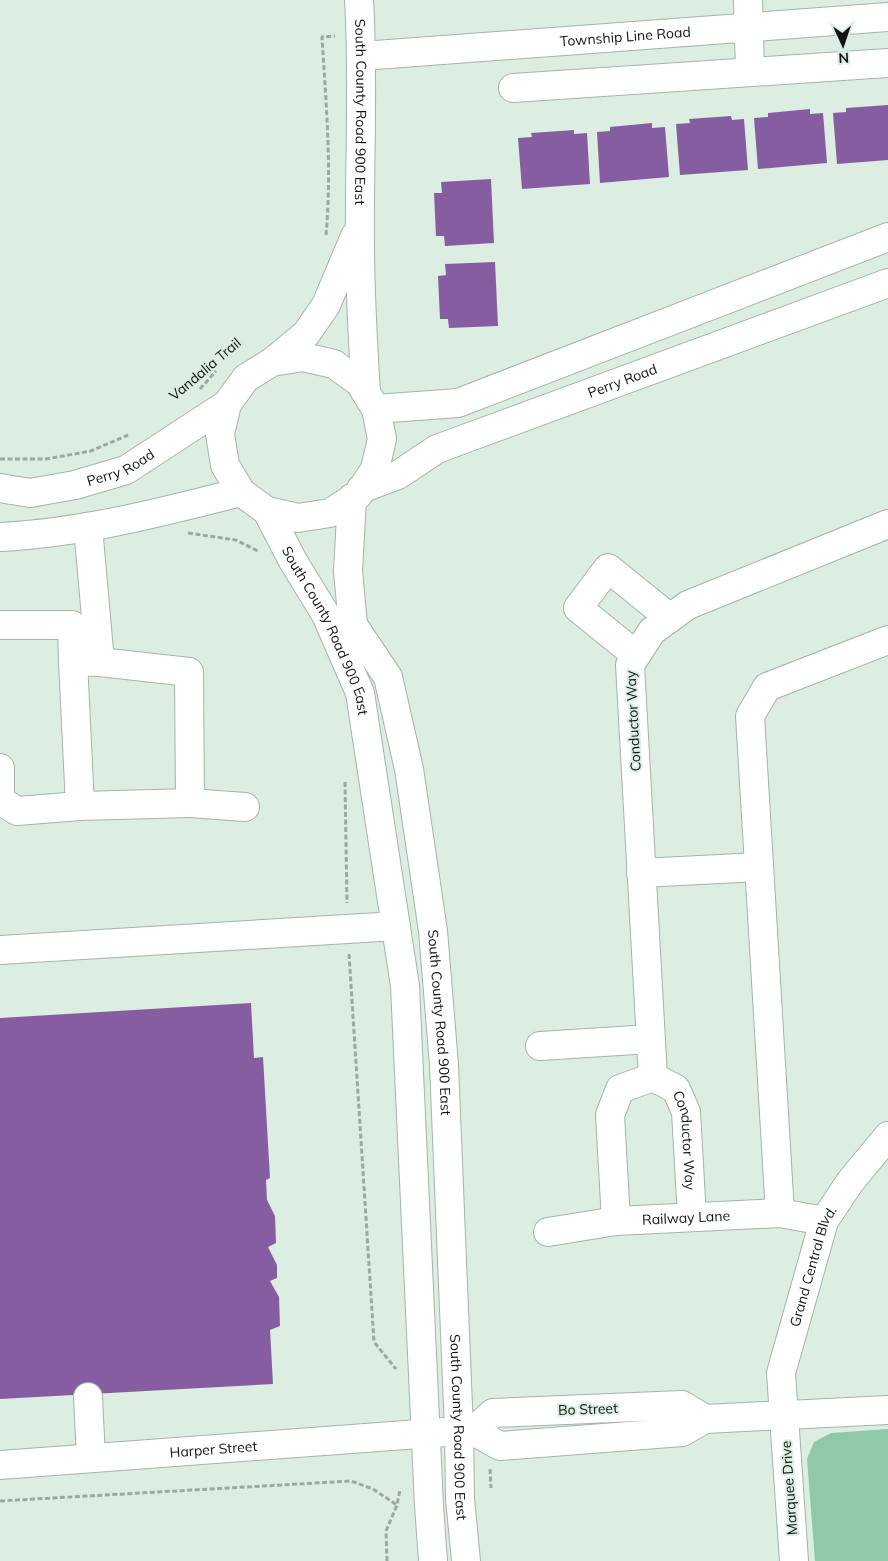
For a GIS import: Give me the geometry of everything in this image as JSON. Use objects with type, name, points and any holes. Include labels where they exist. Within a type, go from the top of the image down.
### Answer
[{"type":"street","name":"South County Road 900 East","points":[[359,0],[362,56],[360,226],[362,324],[371,401]]},
{"type":"street","points":[[748,0],[750,72]]},
{"type":"street","name":"Township Line Road","points":[[362,56],[888,17]]},
{"type":"street","points":[[514,88],[888,63]]},
{"type":"street","name":"South County Road 900 East","points":[[272,362],[306,334],[326,305],[360,226]]},
{"type":"street","points":[[371,401],[458,403],[888,236]]},
{"type":"street","name":"Perry Road","points":[[357,494],[375,469],[382,439],[371,401],[360,383],[334,364],[303,357],[272,362],[246,378],[227,404],[220,434],[225,465],[241,492],[267,511],[298,518],[330,513],[357,494],[398,476],[437,449],[888,283]]},
{"type":"street","name":"Perry Road","points":[[0,488],[30,494],[74,485],[126,470],[151,439],[227,404]]},
{"type":"street","points":[[0,537],[41,534],[88,526],[241,492]]},
{"type":"street","name":"South County Road 900 East","points":[[357,494],[348,571],[353,625],[388,677],[409,769],[433,931],[444,1065],[466,1431],[460,1499],[466,1561]]},
{"type":"street","name":"South County Road 900 East","points":[[267,511],[292,560],[326,615],[360,693],[405,986],[425,1433],[433,1561]]},
{"type":"street","name":"Conductor Way","points":[[653,1077],[630,665],[652,631],[688,605],[888,524]]},
{"type":"street","points":[[80,806],[86,662],[88,526]]},
{"type":"street","points":[[636,655],[578,608],[608,568],[670,618]]},
{"type":"street","points":[[0,625],[72,625],[86,662]]},
{"type":"street","points":[[780,1213],[750,716],[767,687],[888,640]]},
{"type":"street","points":[[86,662],[189,672],[190,803]]},
{"type":"street","points":[[0,768],[0,800],[17,811],[142,803],[190,803],[245,807]]},
{"type":"street","points":[[641,873],[759,867]]},
{"type":"street","points":[[0,950],[396,926]]},
{"type":"street","points":[[540,1046],[651,1039]]},
{"type":"street","name":"Conductor Way","points":[[616,1220],[610,1116],[620,1089],[653,1077],[676,1089],[686,1112],[692,1217]]},
{"type":"street","name":"Grand Central Blvd.","points":[[784,1416],[781,1374],[824,1221],[850,1182],[888,1136]]},
{"type":"street","name":"Railway Lane","points":[[548,1232],[616,1220],[780,1213],[824,1221]]},
{"type":"street","points":[[417,1249],[438,1281],[444,1306],[445,1404],[449,1418],[466,1431]]},
{"type":"street","points":[[88,1398],[91,1458]]},
{"type":"street","name":"Bo Street","points":[[466,1431],[500,1446],[682,1432],[705,1419],[888,1410]]},
{"type":"street","name":"Marquee Drive","points":[[784,1416],[794,1561]]},
{"type":"street","name":"Harper Street","points":[[0,1464],[466,1431]]},
{"type":"path","name":"Vandalia Trail","points":[[197,392],[220,367]]},
{"type":"path","points":[[0,459],[46,459],[151,439]]},
{"type":"path","points":[[174,508],[176,531],[236,540],[266,555]]},
{"type":"path","points":[[345,774],[348,929],[374,1342],[396,1368],[397,1378]]},
{"type":"path","points":[[0,1501],[351,1481],[372,1489],[398,1505]]},
{"type":"path","points":[[387,1561],[386,1531],[398,1505],[402,1483]]},
{"type":"green space","points":[[888,1429],[888,1561],[815,1561],[807,1459],[814,1442],[831,1433]]},
{"type":"building","points":[[888,105],[888,160],[837,164],[833,113],[846,112],[846,108]]},
{"type":"building","points":[[810,109],[810,114],[823,113],[827,163],[758,169],[754,118],[768,117],[768,113]]},
{"type":"building","points":[[731,116],[732,120],[744,119],[748,170],[680,175],[676,124],[690,123],[689,119]]},
{"type":"building","points":[[652,123],[652,128],[665,127],[669,177],[600,183],[597,132],[610,131],[610,127]]},
{"type":"building","points":[[574,130],[574,134],[587,133],[590,184],[522,189],[518,138],[532,137],[531,133]]},
{"type":"building","points":[[491,179],[494,243],[445,246],[444,236],[436,236],[434,193],[442,193],[441,182]]},
{"type":"building","points":[[495,262],[498,326],[449,328],[448,319],[440,319],[438,276],[446,275],[445,264]]},
{"type":"building","points":[[251,1003],[254,1058],[263,1057],[270,1178],[266,1180],[267,1200],[275,1216],[276,1243],[268,1247],[277,1265],[277,1278],[270,1281],[279,1297],[280,1326],[270,1330],[273,1384],[0,1399],[0,1018]]}]
